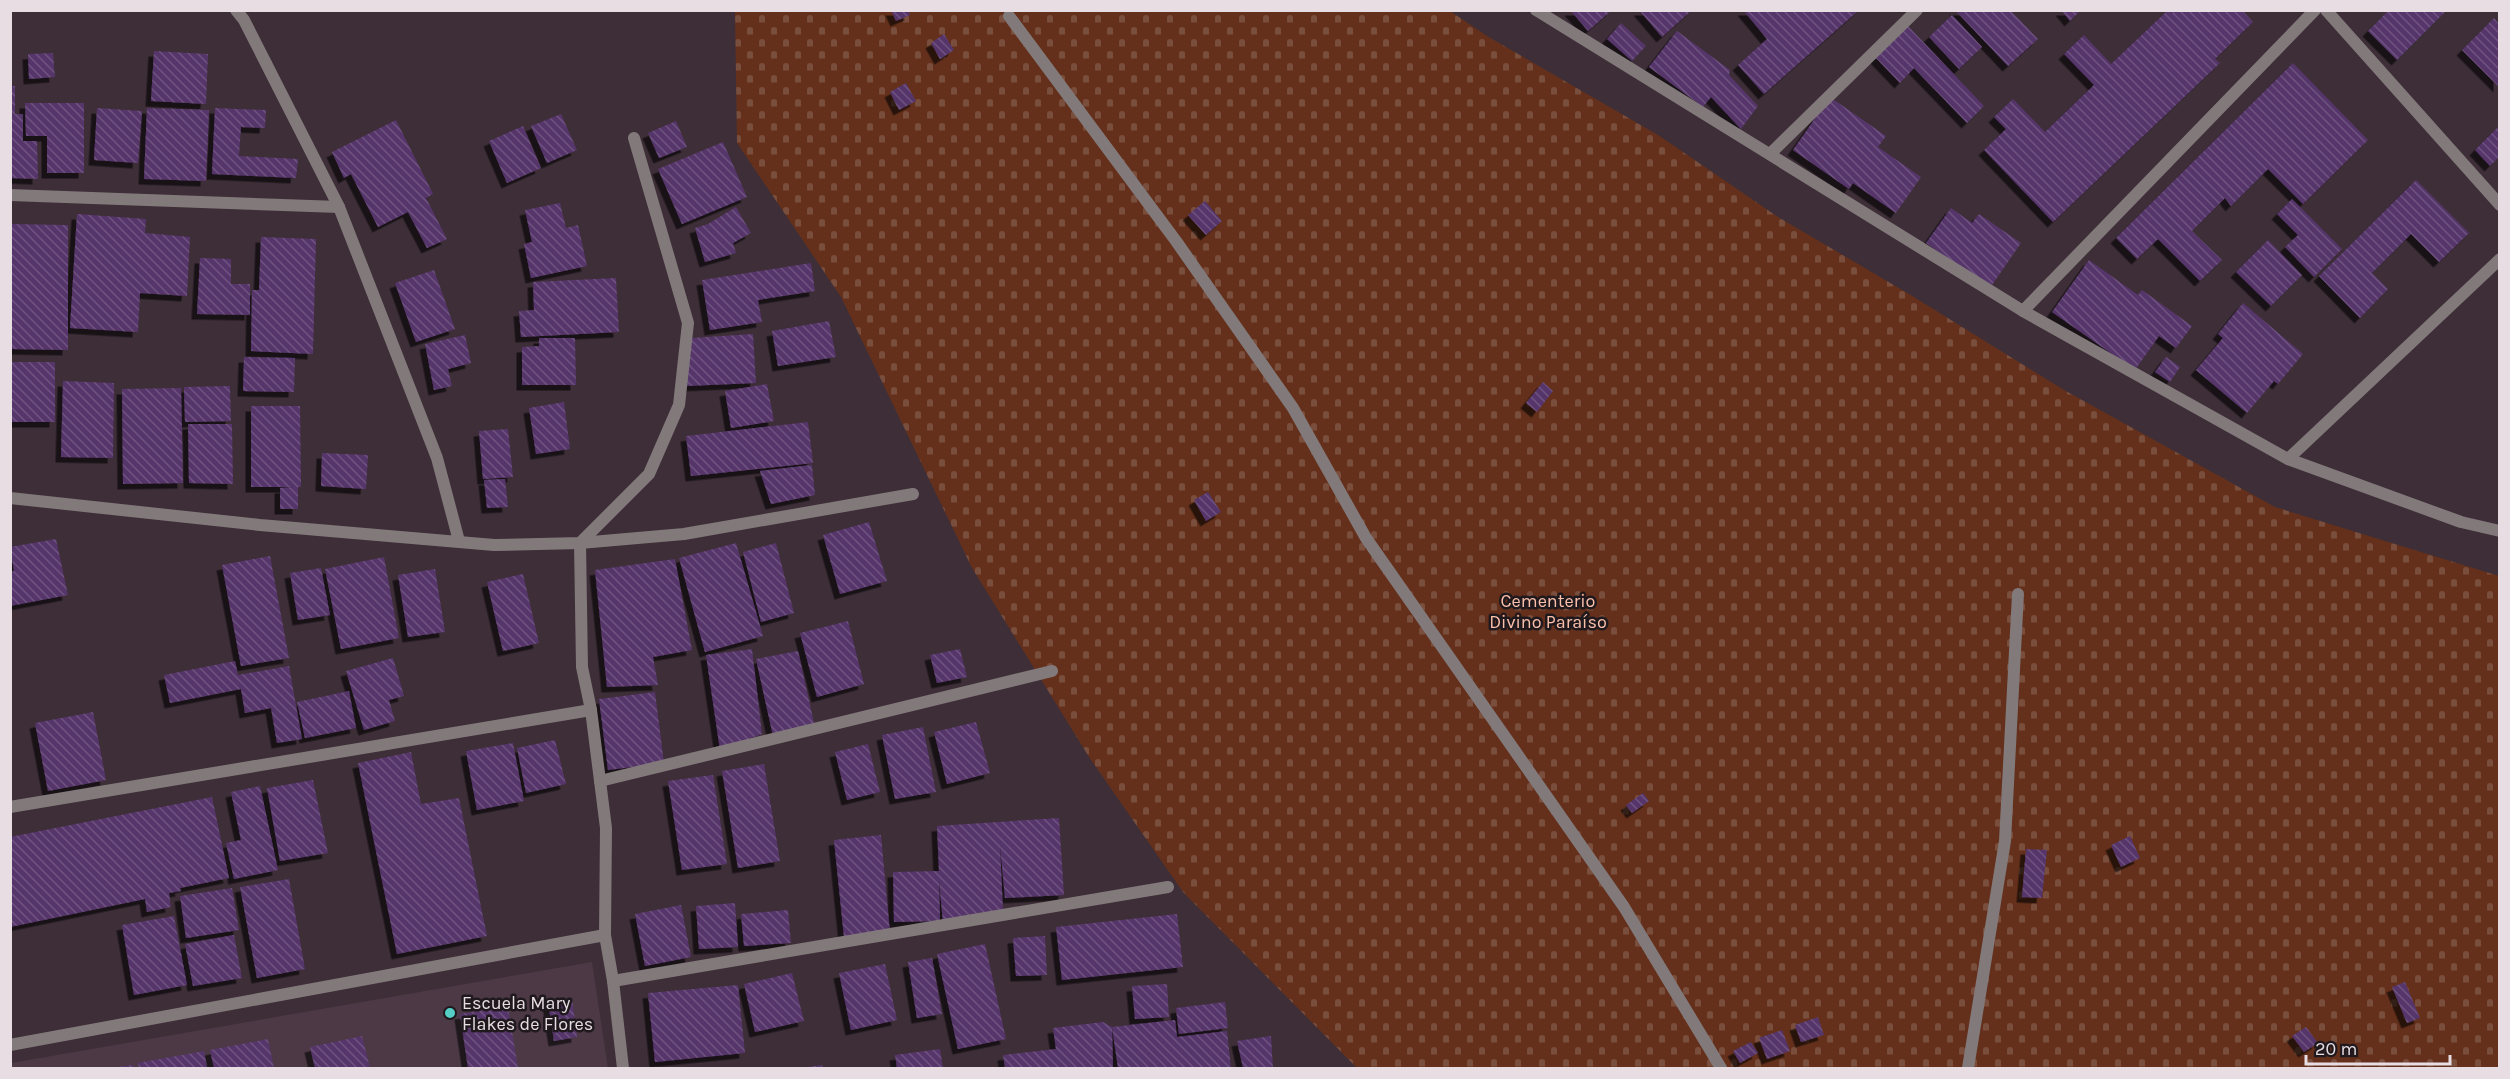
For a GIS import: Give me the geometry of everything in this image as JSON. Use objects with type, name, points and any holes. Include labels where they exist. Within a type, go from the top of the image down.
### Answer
[{"type":"street","points":[[236,10],[244,20],[339,207],[437,458],[459,541]]},
{"type":"street","points":[[1536,10],[2023,311],[2288,459],[2461,522],[2499,531]]},
{"type":"street","points":[[1770,154],[1917,10]]},
{"type":"street","points":[[2023,311],[2315,10]]},
{"type":"street","points":[[2326,10],[2499,205]]},
{"type":"street","points":[[1009,16],[1176,241],[1293,408],[1366,538],[1624,907],[1721,1068]]},
{"type":"street","points":[[623,1068],[605,935],[606,828],[591,710],[582,667],[580,543],[649,474],[679,405],[688,323],[634,138]]},
{"type":"street","points":[[10,195],[339,207]]},
{"type":"street","points":[[2288,459],[2499,259]]},
{"type":"street","points":[[10,498],[260,525],[494,545],[580,543],[684,534],[914,494]]},
{"type":"street","points":[[1968,1068],[2005,841],[2018,594]]},
{"type":"street","points":[[600,781],[1052,671]]},
{"type":"street","points":[[10,807],[591,710]]},
{"type":"street","points":[[613,981],[1168,887]]},
{"type":"street","points":[[10,1045],[605,935]]},
{"type":"shaded area","name":"Escuela Mary Flakes de Flores","points":[[592,962],[608,1068],[11,1068],[11,1063]]},
{"type":"green space","name":"Cementerio Divino Paraíso","points":[[735,11],[1450,11],[1487,36],[1658,135],[1778,217],[1909,294],[2064,390],[2275,507],[2499,576],[2499,1068],[1357,1068],[1183,892],[1089,757],[972,568],[841,297],[737,143]]},
{"type":"building","points":[[891,10],[908,10],[910,15],[896,21]]},
{"type":"building","points":[[1570,10],[1612,10],[1588,31]]},
{"type":"building","points":[[1639,10],[1692,10],[1662,37]]},
{"type":"building","points":[[1743,10],[1859,10],[1764,94],[1738,65],[1767,39]]},
{"type":"building","points":[[1955,10],[2010,10],[2038,39],[2008,66]]},
{"type":"building","points":[[2061,10],[2081,10],[2070,21]]},
{"type":"building","points":[[2168,10],[2172,13],[2175,10],[2242,10],[2253,22],[2215,59],[2220,63],[2053,222],[1984,150],[2006,129],[1994,117],[2013,99],[2045,132],[2094,85],[2064,54],[2084,35],[2111,64]]},
{"type":"building","points":[[2389,10],[2443,10],[2445,12],[2397,60],[2368,31]]},
{"type":"building","points":[[1952,15],[1982,47],[1959,69],[1929,37]]},
{"type":"building","points":[[2494,18],[2499,24],[2499,87],[2462,50]]},
{"type":"building","points":[[1621,23],[1646,46],[1632,61],[1607,39]]},
{"type":"building","points":[[1908,26],[1984,106],[1967,123],[1914,68],[1900,83],[1875,57]]},
{"type":"building","points":[[1677,31],[1730,70],[1729,75],[1758,106],[1741,129],[1711,97],[1703,107],[1649,67]]},
{"type":"building","points":[[944,34],[954,50],[940,59],[931,43]]},
{"type":"building","points":[[154,51],[208,54],[206,104],[151,101]]},
{"type":"building","points":[[53,53],[55,77],[29,79],[28,54]]},
{"type":"building","points":[[2293,63],[2368,140],[2303,204],[2268,169],[2231,206],[2225,198],[2192,231],[2222,260],[2200,281],[2158,239],[2137,259],[2116,238]]},
{"type":"building","points":[[906,83],[916,101],[899,110],[890,92]]},
{"type":"building","points":[[10,86],[15,86],[15,114],[23,114],[23,141],[37,141],[38,179],[10,178]]},
{"type":"building","points":[[1830,97],[1886,136],[1878,147],[1921,177],[1896,213],[1853,183],[1849,189],[1793,150]]},
{"type":"building","points":[[25,103],[84,103],[84,173],[47,173],[47,136],[26,136]]},
{"type":"building","points":[[97,108],[142,111],[138,163],[94,160]]},
{"type":"building","points":[[147,108],[209,110],[206,181],[144,179]]},
{"type":"building","points":[[215,108],[266,110],[265,128],[241,127],[239,156],[298,159],[296,178],[212,174]]},
{"type":"building","points":[[561,114],[577,150],[547,163],[531,126]]},
{"type":"building","points":[[396,120],[433,194],[426,198],[447,239],[427,248],[408,212],[378,227],[351,174],[344,178],[332,152]]},
{"type":"building","points":[[676,121],[687,147],[659,158],[648,133]]},
{"type":"building","points":[[523,126],[541,168],[507,183],[489,141]]},
{"type":"building","points":[[2499,126],[2499,157],[2490,166],[2475,150]]},
{"type":"building","points":[[723,142],[747,197],[682,224],[658,169]]},
{"type":"building","points":[[2416,180],[2469,233],[2439,262],[2411,234],[2372,273],[2388,289],[2360,318],[2319,276]]},
{"type":"building","points":[[2292,199],[2342,249],[2314,277],[2285,247],[2298,235],[2277,214]]},
{"type":"building","points":[[1205,201],[1222,221],[1206,235],[1188,215]]},
{"type":"building","points":[[560,203],[566,228],[578,225],[587,266],[531,278],[524,244],[532,242],[525,210]]},
{"type":"building","points":[[736,207],[751,233],[733,243],[736,253],[705,262],[695,228],[708,224]]},
{"type":"building","points":[[1951,208],[1972,223],[1979,214],[2021,243],[1990,288],[1926,243]]},
{"type":"building","points":[[77,214],[146,219],[145,233],[190,237],[187,296],[140,293],[138,332],[70,328]]},
{"type":"building","points":[[10,224],[68,225],[68,350],[10,349]]},
{"type":"building","points":[[261,237],[316,239],[313,354],[251,351],[252,290],[259,290]]},
{"type":"building","points":[[2268,240],[2302,275],[2271,306],[2236,272]]},
{"type":"building","points":[[200,258],[231,259],[231,284],[250,284],[250,315],[197,314]]},
{"type":"building","points":[[2089,260],[2138,295],[2142,290],[2192,326],[2176,348],[2159,336],[2135,370],[2052,312]]},
{"type":"building","points":[[811,263],[815,291],[758,300],[762,322],[710,330],[702,280]]},
{"type":"building","points":[[434,270],[455,329],[416,342],[395,283]]},
{"type":"building","points":[[616,278],[619,332],[521,337],[519,311],[534,310],[533,282]]},
{"type":"building","points":[[2243,303],[2303,354],[2278,384],[2274,381],[2247,413],[2196,370],[2223,338],[2218,334]]},
{"type":"building","points":[[829,321],[836,357],[778,366],[772,331]]},
{"type":"building","points":[[753,334],[756,383],[686,386],[691,338]]},
{"type":"building","points":[[465,335],[471,363],[448,369],[452,386],[434,390],[425,344]]},
{"type":"building","points":[[539,338],[575,338],[576,385],[522,385],[522,347],[539,346]]},
{"type":"building","points":[[244,357],[295,358],[294,392],[243,391]]},
{"type":"building","points":[[2166,357],[2180,367],[2170,382],[2155,372]]},
{"type":"building","points":[[12,362],[55,362],[55,422],[12,422]]},
{"type":"building","points":[[63,381],[114,383],[113,458],[61,457]]},
{"type":"building","points":[[1543,382],[1553,391],[1537,412],[1526,403]]},
{"type":"building","points":[[767,384],[774,421],[731,428],[725,391]]},
{"type":"building","points":[[230,386],[231,421],[185,422],[184,387]]},
{"type":"building","points":[[181,388],[183,483],[123,484],[122,389]]},
{"type":"building","points":[[564,402],[570,449],[536,454],[529,408]]},
{"type":"building","points":[[251,406],[300,406],[301,487],[298,487],[298,509],[280,509],[280,488],[294,487],[251,487]]},
{"type":"building","points":[[808,422],[813,463],[691,476],[686,436]]},
{"type":"building","points":[[188,424],[232,424],[233,484],[189,483]]},
{"type":"building","points":[[508,429],[513,477],[483,479],[479,431]]},
{"type":"building","points":[[322,453],[368,455],[366,489],[321,486]]},
{"type":"building","points":[[812,465],[815,495],[771,504],[760,471]]},
{"type":"building","points":[[505,479],[508,507],[487,508],[484,480]]},
{"type":"building","points":[[1208,492],[1221,512],[1206,521],[1194,500]]},
{"type":"building","points":[[869,522],[887,581],[840,594],[823,535]]},
{"type":"building","points":[[56,539],[68,595],[10,606],[10,572],[14,571],[10,547]]},
{"type":"building","points":[[736,543],[763,636],[705,652],[679,558]]},
{"type":"building","points":[[776,543],[794,613],[761,622],[743,552]]},
{"type":"building","points":[[270,556],[289,658],[241,666],[222,565]]},
{"type":"building","points":[[384,557],[399,638],[341,649],[325,569]]},
{"type":"building","points":[[675,559],[692,650],[653,657],[658,685],[607,687],[595,570]]},
{"type":"building","points":[[321,568],[330,615],[298,620],[290,573]]},
{"type":"building","points":[[435,569],[445,632],[408,637],[398,575]]},
{"type":"building","points":[[523,574],[539,643],[503,651],[487,582]]},
{"type":"building","points":[[848,621],[864,684],[817,697],[800,633]]},
{"type":"building","points":[[752,649],[762,734],[720,750],[706,655]]},
{"type":"building","points":[[960,649],[967,677],[937,683],[930,655]]},
{"type":"building","points":[[798,651],[815,727],[773,736],[756,659]]},
{"type":"building","points":[[393,658],[404,696],[389,700],[395,721],[364,730],[346,671]]},
{"type":"building","points":[[235,661],[238,675],[289,666],[302,739],[277,743],[271,708],[245,713],[241,689],[170,703],[164,675]]},
{"type":"building","points":[[349,691],[356,728],[305,738],[297,702]]},
{"type":"building","points":[[655,692],[664,763],[608,770],[599,699]]},
{"type":"building","points":[[93,712],[106,780],[48,791],[35,723]]},
{"type":"building","points":[[976,722],[990,773],[947,784],[934,732]]},
{"type":"building","points":[[923,727],[936,792],[895,799],[882,735]]},
{"type":"building","points":[[555,740],[566,784],[526,793],[517,748]]},
{"type":"building","points":[[513,743],[524,801],[477,810],[466,751]]},
{"type":"building","points":[[868,744],[880,792],[847,800],[835,752]]},
{"type":"building","points":[[411,752],[421,804],[459,798],[487,936],[397,954],[358,763]]},
{"type":"building","points":[[764,764],[780,861],[738,868],[722,771]]},
{"type":"building","points":[[713,775],[727,864],[682,870],[668,781]]},
{"type":"building","points":[[313,780],[328,853],[280,861],[267,788]]},
{"type":"building","points":[[260,786],[278,870],[234,879],[226,843],[241,840],[231,792]]},
{"type":"building","points":[[1643,793],[1649,801],[1632,813],[1626,805]]},
{"type":"building","points":[[212,797],[229,878],[180,888],[181,891],[169,893],[171,907],[147,912],[145,899],[10,927],[10,837]]},
{"type":"building","points":[[1059,818],[1064,895],[1005,898],[1000,845],[1003,912],[943,923],[939,880],[940,921],[894,922],[893,872],[939,871],[937,826]]},
{"type":"building","points":[[881,835],[890,933],[844,937],[834,840]]},
{"type":"building","points":[[2130,836],[2140,858],[2121,867],[2111,845]]},
{"type":"building","points":[[2026,849],[2047,850],[2042,898],[2022,897]]},
{"type":"building","points":[[289,879],[305,969],[257,978],[240,887]]},
{"type":"building","points":[[232,888],[239,930],[186,938],[180,896]]},
{"type":"building","points":[[735,903],[738,947],[699,949],[696,906]]},
{"type":"building","points":[[681,905],[691,957],[645,966],[635,914]]},
{"type":"building","points":[[788,910],[791,943],[744,946],[741,914]]},
{"type":"building","points":[[1177,914],[1183,967],[1062,980],[1056,927]]},
{"type":"building","points":[[174,916],[187,985],[134,995],[122,925]]},
{"type":"building","points":[[234,935],[242,978],[193,986],[185,944]]},
{"type":"building","points":[[1045,936],[1047,975],[1016,976],[1013,938]]},
{"type":"building","points":[[985,944],[1006,1039],[958,1049],[937,954]]},
{"type":"building","points":[[932,958],[942,1014],[917,1018],[908,962]]},
{"type":"building","points":[[885,964],[897,1020],[851,1030],[839,973]]},
{"type":"building","points":[[792,973],[804,1021],[755,1032],[744,984]]},
{"type":"building","points":[[2405,982],[2420,1018],[2407,1023],[2392,987]]},
{"type":"building","points":[[1167,984],[1169,1017],[1135,1019],[1132,986]]},
{"type":"building","points":[[738,985],[745,1053],[655,1062],[648,993]]},
{"type":"building","points":[[572,998],[577,1037],[554,1041],[548,1002]]},
{"type":"building","points":[[1225,1002],[1228,1028],[1179,1034],[1176,1008]]},
{"type":"building","points":[[508,1007],[518,1068],[468,1068],[460,1014]]},
{"type":"building","points":[[1818,1017],[1824,1035],[1801,1042],[1795,1025]]},
{"type":"building","points":[[1175,1020],[1177,1037],[1227,1031],[1231,1068],[1118,1068],[1112,1027]]},
{"type":"building","points":[[1103,1022],[1112,1027],[1113,1068],[1005,1068],[1003,1055],[1056,1049],[1053,1028]]},
{"type":"building","points":[[2306,1027],[2318,1043],[2304,1052],[2292,1036]]},
{"type":"building","points":[[1782,1030],[1790,1051],[1767,1059],[1759,1038]]},
{"type":"building","points":[[362,1036],[370,1068],[315,1068],[310,1047]]},
{"type":"building","points":[[1271,1036],[1273,1068],[1243,1068],[1237,1041]]},
{"type":"building","points":[[268,1039],[274,1068],[214,1068],[210,1050]]},
{"type":"building","points":[[1751,1042],[1758,1053],[1740,1063],[1733,1051]]},
{"type":"building","points":[[940,1049],[943,1068],[897,1068],[895,1055]]},
{"type":"building","points":[[204,1051],[207,1068],[139,1068],[138,1063]]},
{"type":"building","points":[[133,1065],[134,1068],[118,1068],[118,1067]]},
{"type":"building","points":[[822,1065],[823,1068],[807,1068],[807,1067]]},
{"type":"place","name":"Escuela Mary Flakes de Flores","points":[[450,1013]]}]
